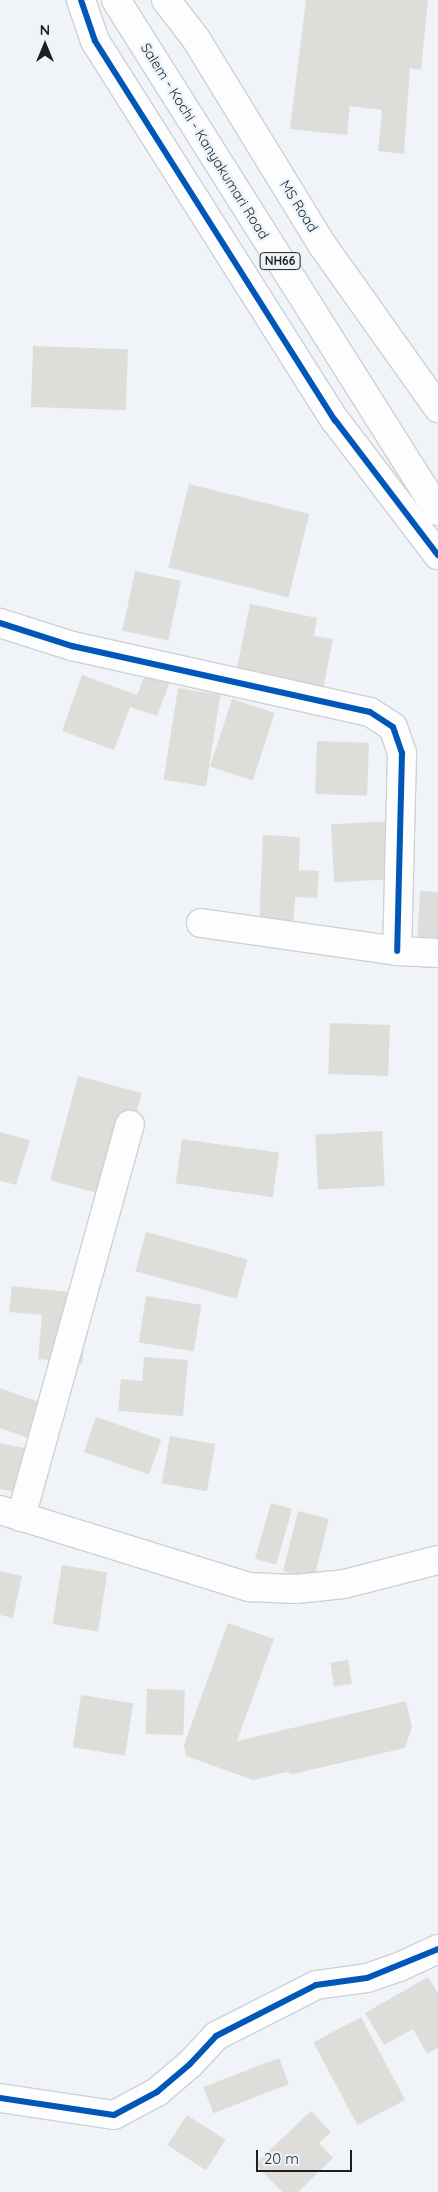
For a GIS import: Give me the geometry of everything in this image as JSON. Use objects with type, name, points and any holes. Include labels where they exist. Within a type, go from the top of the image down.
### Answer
[{"type":"main road","points":[[81,0],[95,41],[335,420],[438,554]]},
{"type":"main road","name":"MS Road","points":[[166,0],[196,38],[323,246],[438,408]]},
{"type":"main road","name":"Salem - Kochi - Kanyakumari Road","points":[[120,5],[438,511]]},
{"type":"main road","points":[[0,623],[72,646],[370,712],[393,727],[402,753],[397,951]]},
{"type":"main road","points":[[201,923],[397,951],[438,953]]},
{"type":"main road","points":[[130,1125],[11,1513],[249,1587],[296,1589],[344,1584],[438,1560]]},
{"type":"main road","points":[[0,2098],[114,2115],[156,2092],[190,2064],[216,2036],[316,1985],[367,1978],[399,1967],[438,1949]]},
{"type":"building","points":[[306,0],[428,0],[421,70],[410,68],[404,154],[378,151],[382,110],[350,106],[347,135],[290,129]]},
{"type":"building","points":[[33,346],[128,349],[126,410],[31,407]]},
{"type":"building","points":[[189,484],[309,514],[289,597],[168,567]]},
{"type":"building","points":[[135,571],[181,581],[168,640],[122,631]]},
{"type":"building","points":[[250,604],[317,618],[314,636],[333,639],[323,690],[236,672]]},
{"type":"building","points":[[146,672],[170,682],[157,716],[130,707],[114,750],[62,731],[82,675],[137,695]]},
{"type":"building","points":[[178,688],[220,695],[206,787],[163,780]]},
{"type":"building","points":[[232,699],[275,713],[253,780],[210,767]]},
{"type":"building","points":[[317,741],[369,743],[367,796],[315,794]]},
{"type":"building","points":[[393,821],[396,879],[334,882],[331,824]]},
{"type":"building","points":[[263,835],[300,837],[299,870],[319,871],[317,898],[295,897],[293,928],[259,927]]},
{"type":"building","points":[[420,891],[438,892],[438,943],[417,942]]},
{"type":"building","points":[[330,1023],[390,1025],[388,1076],[328,1074]]},
{"type":"building","points":[[78,1076],[142,1093],[114,1197],[50,1180]]},
{"type":"building","points":[[382,1131],[385,1186],[318,1189],[315,1135]]},
{"type":"building","points":[[0,1132],[30,1140],[16,1185],[0,1181]]},
{"type":"building","points":[[182,1139],[279,1153],[273,1197],[176,1184]]},
{"type":"building","points":[[146,1232],[247,1259],[237,1299],[135,1272]]},
{"type":"building","points":[[12,1286],[89,1294],[82,1364],[38,1359],[42,1315],[9,1312]]},
{"type":"building","points":[[146,1296],[201,1305],[194,1351],[139,1342]]},
{"type":"building","points":[[144,1357],[188,1360],[183,1416],[118,1411],[121,1379],[142,1381]]},
{"type":"building","points":[[0,1388],[55,1408],[42,1443],[0,1428]]},
{"type":"building","points":[[96,1417],[161,1439],[149,1474],[84,1452]]},
{"type":"building","points":[[170,1436],[215,1444],[207,1491],[162,1483]]},
{"type":"building","points":[[0,1443],[44,1452],[35,1496],[0,1489]]},
{"type":"building","points":[[271,1503],[292,1509],[276,1565],[255,1559]]},
{"type":"building","points":[[298,1511],[329,1519],[314,1579],[283,1571]]},
{"type":"building","points":[[62,1565],[107,1572],[98,1631],[53,1624]]},
{"type":"building","points":[[0,1571],[22,1576],[13,1618],[0,1615]]},
{"type":"building","points":[[228,1623],[274,1639],[237,1741],[406,1701],[412,1727],[405,1748],[293,1774],[287,1772],[253,1780],[186,1756],[184,1745]]},
{"type":"building","points":[[348,1660],[352,1684],[334,1687],[330,1663]]},
{"type":"building","points":[[147,1689],[185,1690],[183,1735],[145,1734]]},
{"type":"building","points":[[81,1695],[133,1703],[125,1756],[73,1747]]},
{"type":"building","points":[[428,1977],[438,1993],[438,2048],[427,2054],[413,2029],[384,2045],[365,2013]]},
{"type":"building","points":[[361,2017],[405,2100],[357,2125],[313,2042]]},
{"type":"building","points":[[279,2058],[289,2084],[213,2113],[203,2087]]},
{"type":"building","points":[[311,2111],[331,2132],[319,2143],[333,2158],[298,2192],[282,2192],[255,2164]]},
{"type":"building","points":[[187,2115],[226,2140],[206,2170],[167,2145]]},
{"type":"cycle path","points":[[81,0],[95,41],[335,420],[438,555]]},
{"type":"cycle path","points":[[0,623],[72,646],[370,712],[393,727],[402,753],[397,951]]},
{"type":"cycle path","points":[[0,2098],[114,2115],[157,2092],[190,2064],[216,2036],[316,1985],[367,1978],[438,1949]]}]
